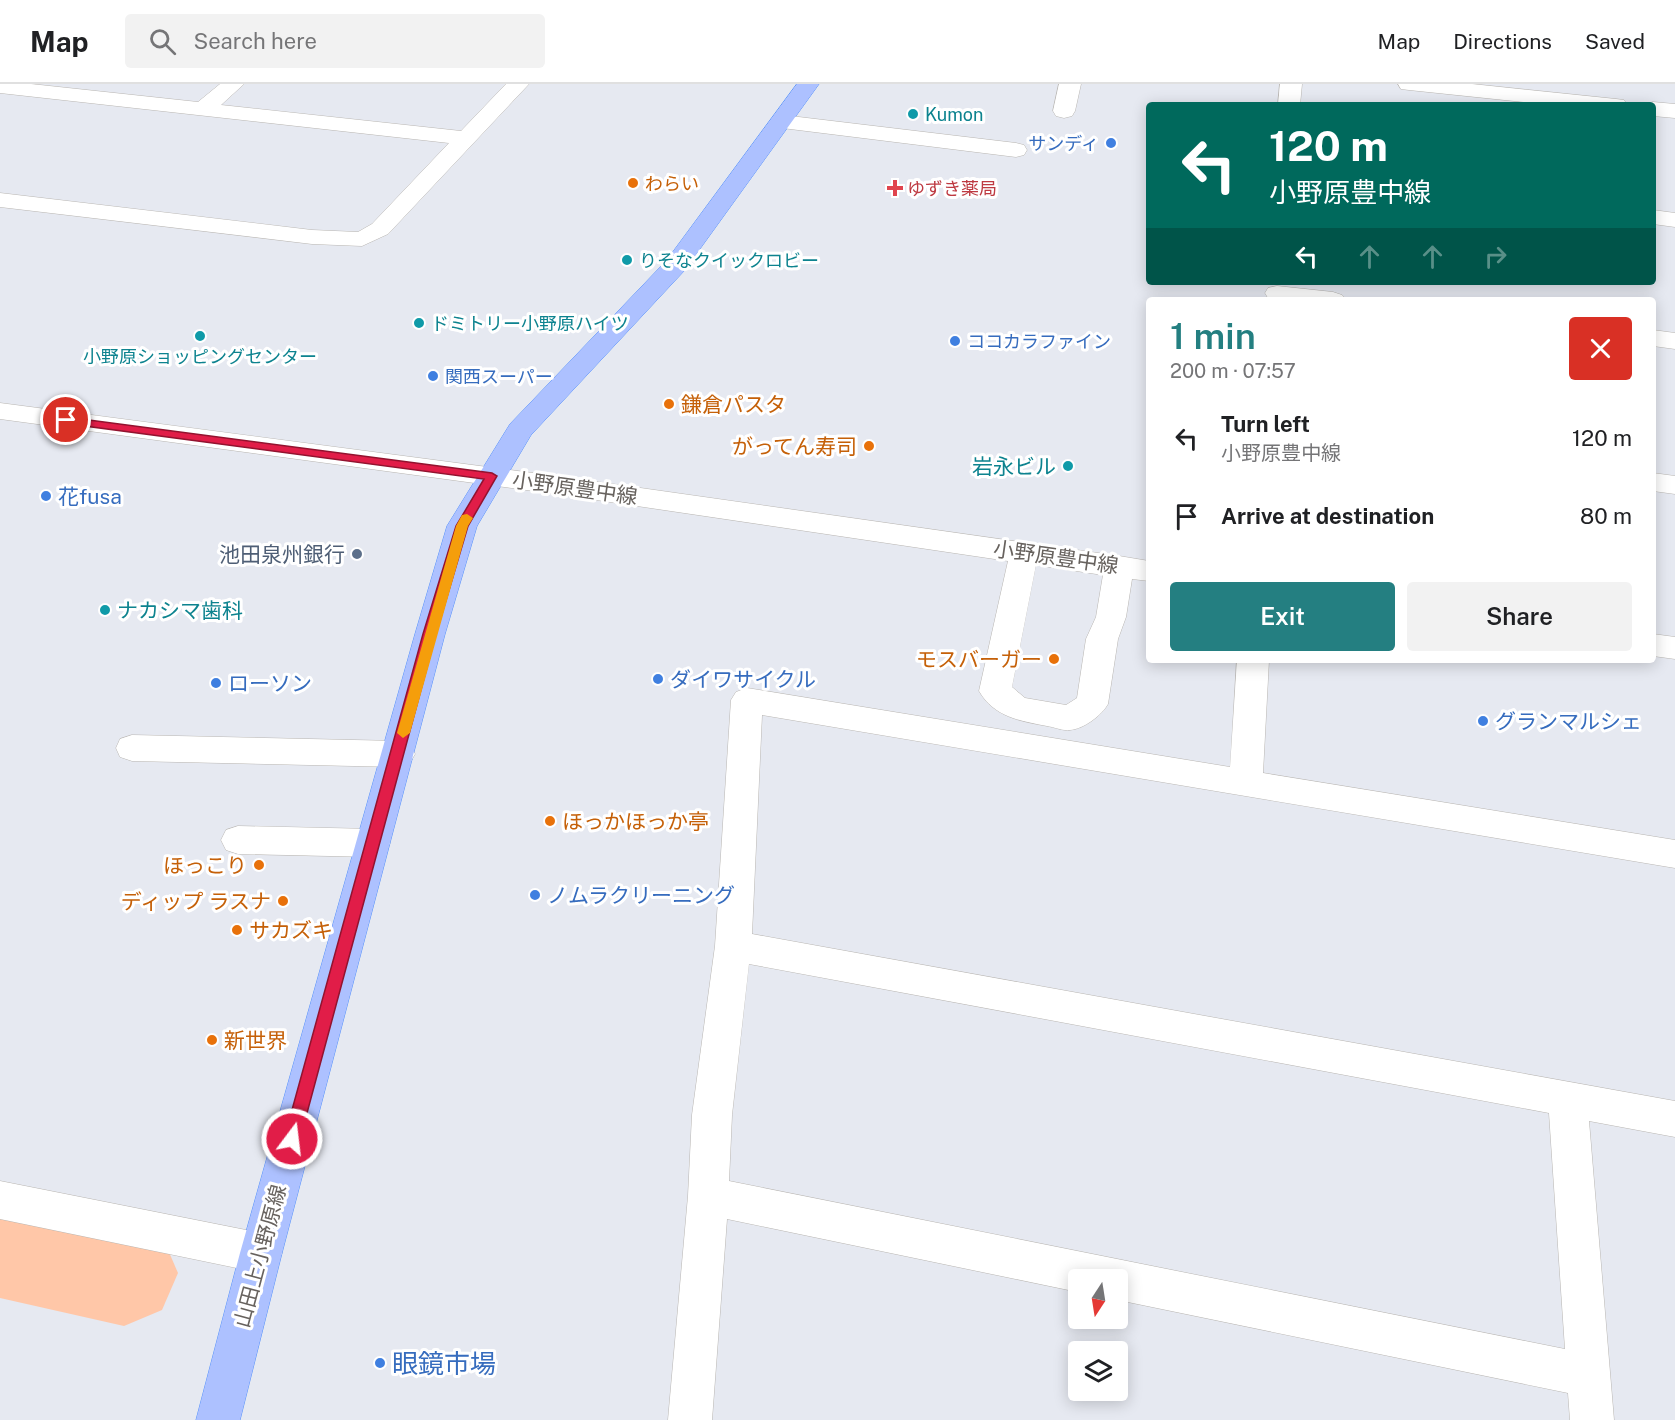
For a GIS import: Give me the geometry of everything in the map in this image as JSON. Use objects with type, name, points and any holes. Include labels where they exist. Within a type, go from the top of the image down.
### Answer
[{"type":"main road","name":"山田上小野原線","points":[[218,1420],[261,1253],[462,526],[520,430],[675,266],[808,84]]},
{"type":"street","points":[[203,109],[233,84]]},
{"type":"street","points":[[0,200],[312,237],[362,239],[380,229],[518,84]]},
{"type":"street","points":[[1064,111],[1070,84]]},
{"type":"street","points":[[1289,102],[1291,84]]},
{"type":"street","points":[[1408,84],[1586,102]]},
{"type":"street","points":[[0,87],[465,138]]},
{"type":"street","points":[[1656,109],[1675,111]]},
{"type":"street","points":[[782,122],[1016,150]]},
{"type":"street","points":[[1656,217],[1675,220]]},
{"type":"street","points":[[1277,292],[1312,297]]},
{"type":"street","points":[[1656,338],[1675,341]]},
{"type":"street","name":"小野原豊中線","points":[[0,411],[492,476],[1146,570]]},
{"type":"street","points":[[1656,482],[1675,485]]},
{"type":"street","points":[[1024,553],[995,691],[1016,708],[1070,718],[1092,704],[1102,639],[1111,617],[1119,566]]},
{"type":"street","points":[[1656,645],[1675,648]]},
{"type":"street","points":[[1246,782],[1254,663]]},
{"type":"street","points":[[690,1420],[708,1196],[712,1115],[733,946],[747,700],[1675,854]]},
{"type":"street","points":[[132,748],[398,754]]},
{"type":"street","points":[[238,840],[373,843]]},
{"type":"street","points":[[733,946],[1675,1119]]},
{"type":"street","points":[[1567,1098],[1592,1420]]},
{"type":"street","points":[[708,1196],[1587,1375]]},
{"type":"street","points":[[0,1200],[261,1253]]},
{"type":"waterway","points":[[0,1247],[124,1273]]},
{"type":"slow traffic","points":[[403,733],[436,612],[462,526],[467,518]]},
{"type":"place","name":"Kumon","points":[[913,114]]},
{"type":"place","name":"サンディ","points":[[1111,143]]},
{"type":"place","name":"わらい","points":[[633,183]]},
{"type":"place","name":"ゆずき薬局","points":[[895,188]]},
{"type":"place","name":"りそなクイックロビー","points":[[627,260]]},
{"type":"place","name":"ドミトリー小野原ハイツ","points":[[419,323]]},
{"type":"place","name":"小野原ショッピングセンター","points":[[200,336]]},
{"type":"place","name":"ココカラファイン","points":[[955,341]]},
{"type":"place","name":"関西スーパー","points":[[433,376]]},
{"type":"place","name":"鎌倉パスタ","points":[[669,404]]},
{"type":"place","name":"がってん寿司","points":[[869,446]]},
{"type":"place","name":"岩永ビル","points":[[1068,466]]},
{"type":"place","name":"花fusa","points":[[46,496]]},
{"type":"place","name":"池田泉州銀行","points":[[357,554]]},
{"type":"place","name":"ナカシマ歯科","points":[[105,610]]},
{"type":"place","name":"モスバーガー","points":[[1054,659]]},
{"type":"place","name":"ダイワサイクル","points":[[658,679]]},
{"type":"place","name":"ローソン","points":[[216,683]]},
{"type":"place","name":"グランマルシェ","points":[[1483,721]]},
{"type":"place","name":"ほっかほっか亭","points":[[550,821]]},
{"type":"place","name":"ほっこり","points":[[259,865]]},
{"type":"place","name":"ノムラクリーニング","points":[[535,895]]},
{"type":"place","name":"ディップ ラスナ","points":[[283,901]]},
{"type":"place","name":"サカズキ","points":[[237,930]]},
{"type":"place","name":"新世界","points":[[212,1040]]},
{"type":"place","name":"眼鏡市場","points":[[380,1363]]},
{"type":"route","points":[[66,420],[492,476],[462,526],[430,634],[292,1139]]}]
